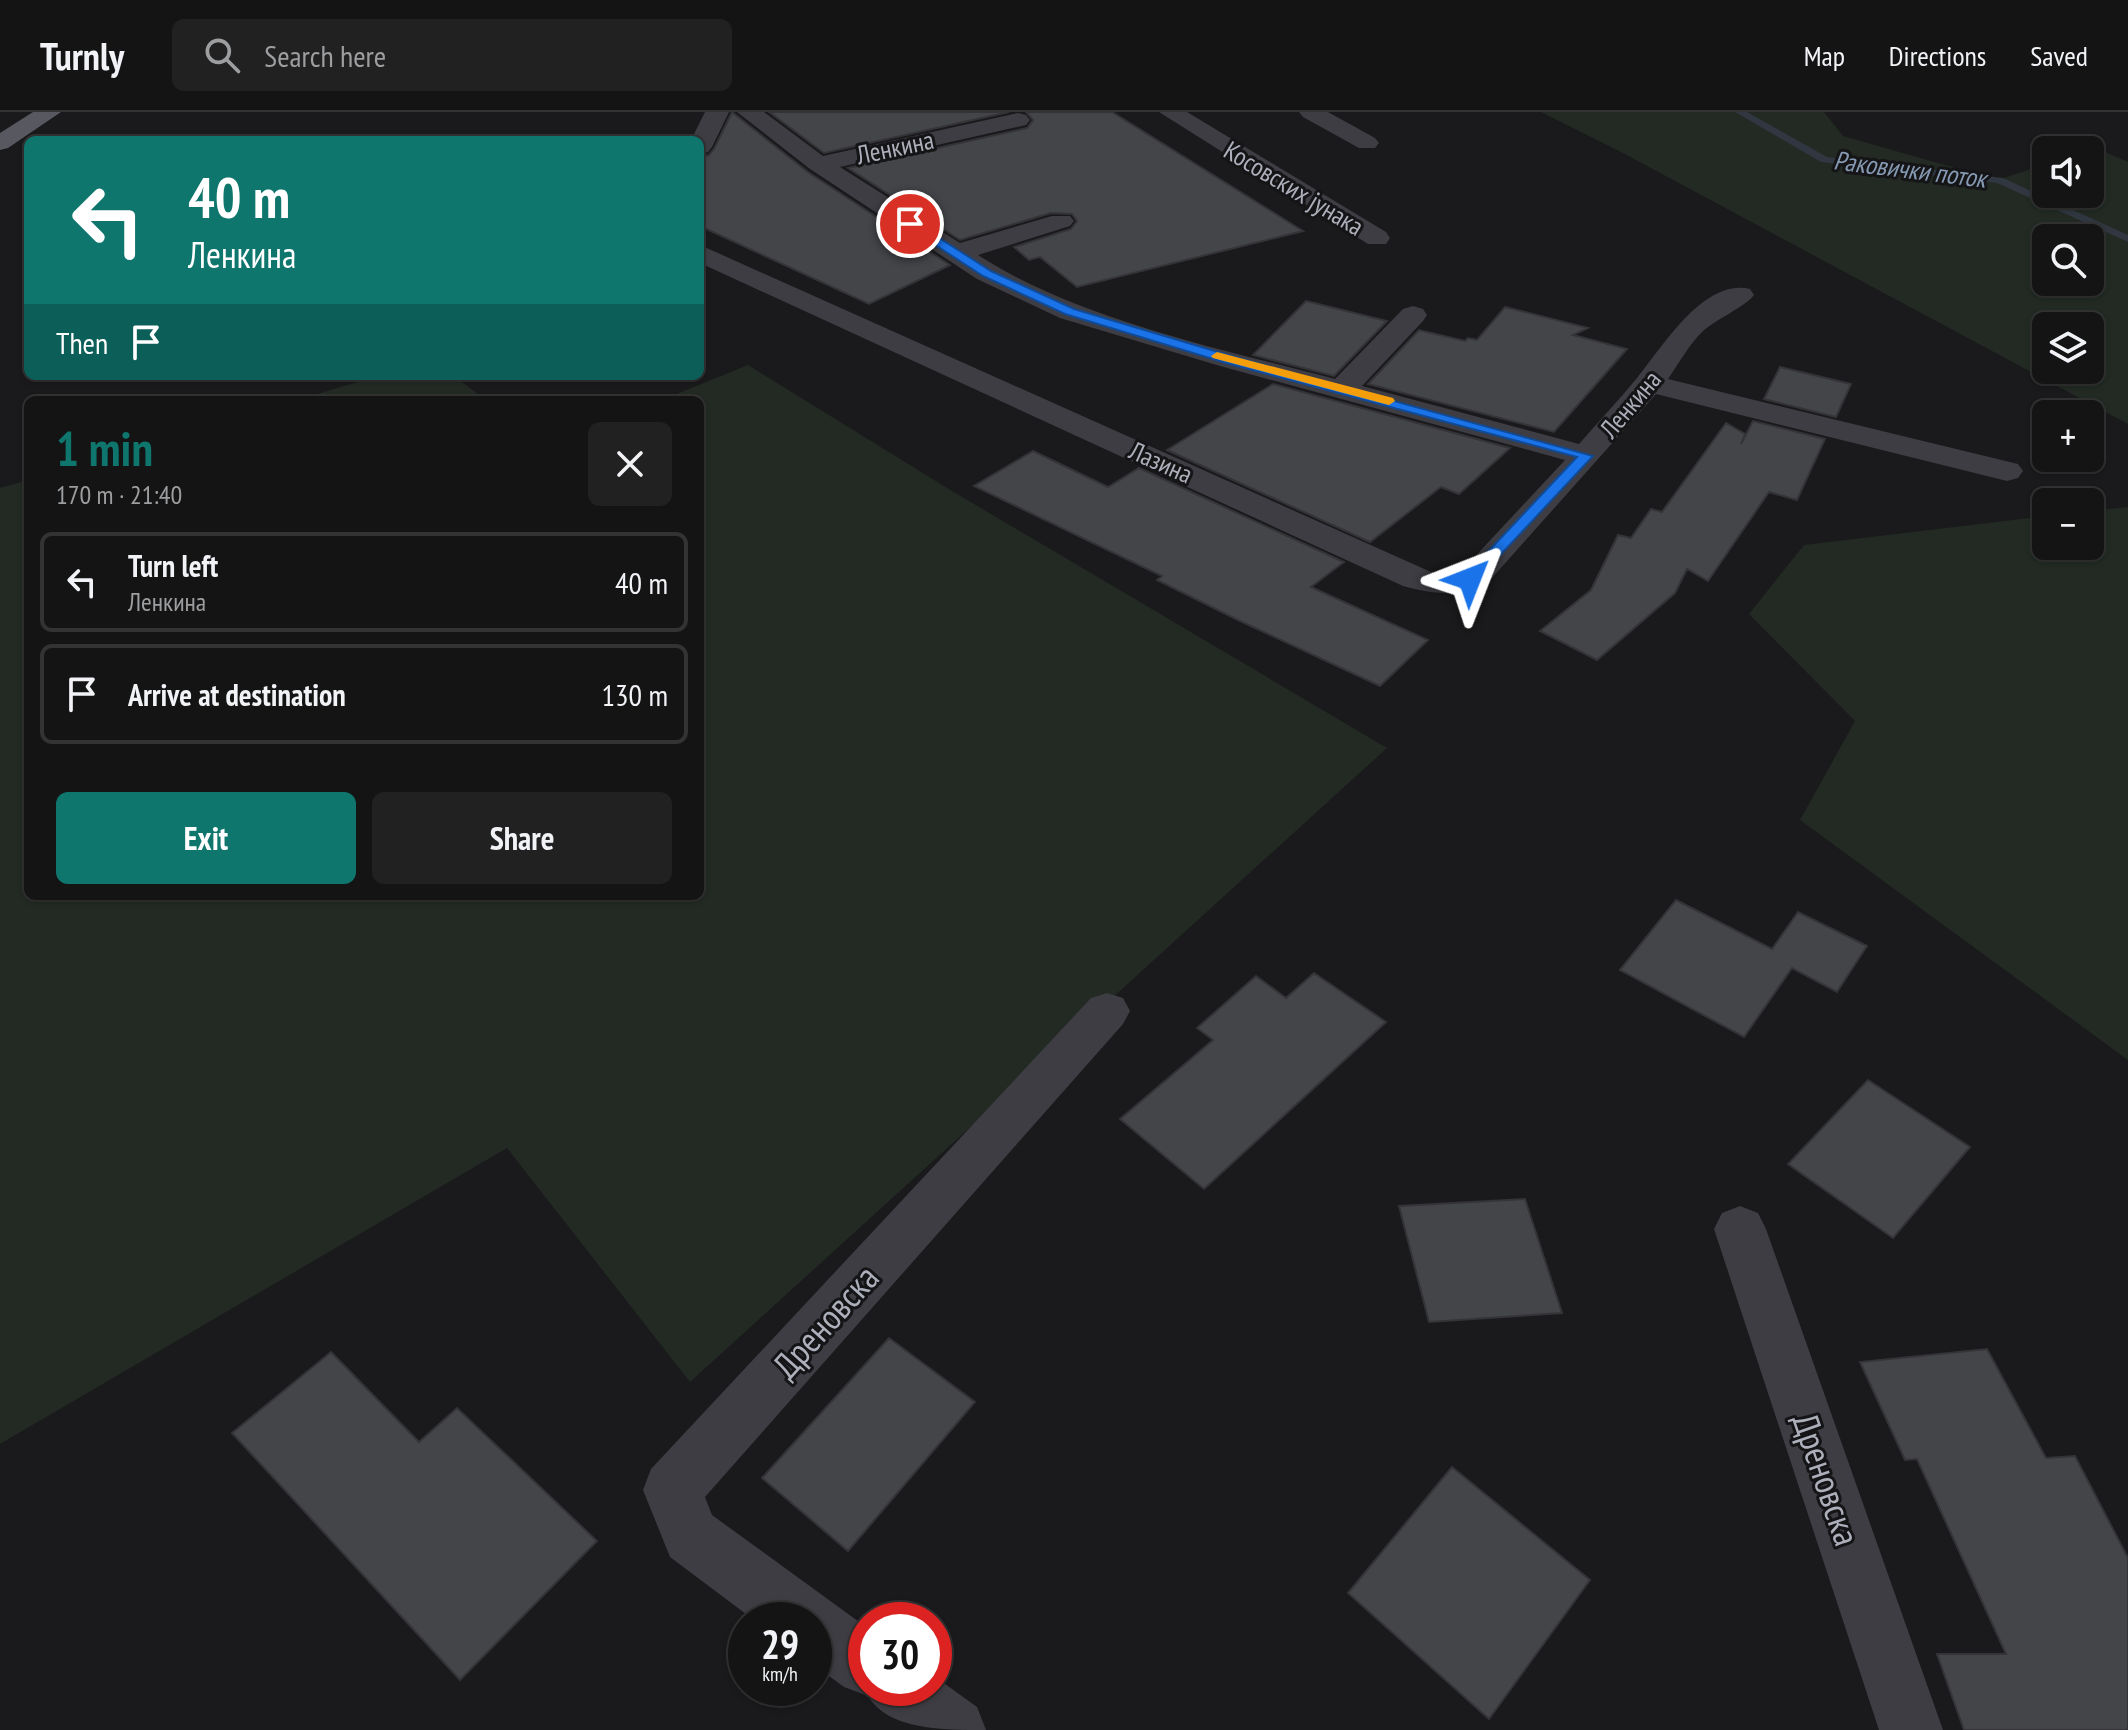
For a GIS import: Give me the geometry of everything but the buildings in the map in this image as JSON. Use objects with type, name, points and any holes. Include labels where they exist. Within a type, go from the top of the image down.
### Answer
[{"type":"main road","points":[[0,143],[49,112]]},
{"type":"street","points":[[704,139],[717,112]]},
{"type":"street","name":"Ленкина","points":[[749,112],[819,164],[987,273],[1070,312],[1230,360],[1586,456],[1699,320],[1740,295]]},
{"type":"street","name":"Косовских јунака","points":[[1171,112],[1377,238]]},
{"type":"street","points":[[1311,112],[1367,143]]},
{"type":"street","name":"Ленкина","points":[[819,164],[1018,120]]},
{"type":"street","points":[[956,253],[1061,221]]},
{"type":"street","name":"Лазина","points":[[704,255],[1416,580],[1454,584],[1470,579],[1586,456]]},
{"type":"street","points":[[1343,388],[1413,315]]},
{"type":"street","points":[[1649,383],[2007,471]]},
{"type":"street","name":"Дреновска","points":[[781,1602],[691,1536],[672,1490],[1107,1011]]},
{"type":"street","name":"Дреновска","points":[[1740,1229],[1911,1730]]},
{"type":"street","points":[[921,1706],[954,1730]]},
{"type":"shaded area","points":[[1541,112],[1824,112],[1843,136],[1998,180],[2032,169],[2032,208],[2104,208],[2104,151],[2128,162],[2128,424],[2104,411],[2104,400],[2083,400],[2053,384],[2104,384],[2104,312],[2032,312],[2032,372]]},
{"type":"shaded area","points":[[748,365],[952,491],[1387,748],[690,1382],[507,1148],[0,1444],[0,488],[24,481],[24,900],[704,900],[704,396],[672,396]]},
{"type":"shaded area","points":[[364,380],[459,380],[481,396],[310,396]]},
{"type":"shaded area","points":[[2128,507],[2128,1060],[1800,820],[1855,721],[1749,614],[1804,545],[2032,518],[2032,560],[2104,560],[2104,510]]},
{"type":"waterway","name":"Раковички поток","points":[[1740,112],[1825,160],[1999,180],[2128,239]]},
{"type":"slow traffic","points":[[1217,356],[1389,401]]},
{"type":"route","points":[[910,224],[987,273],[1070,312],[1230,360],[1586,456],[1470,579]]}]
